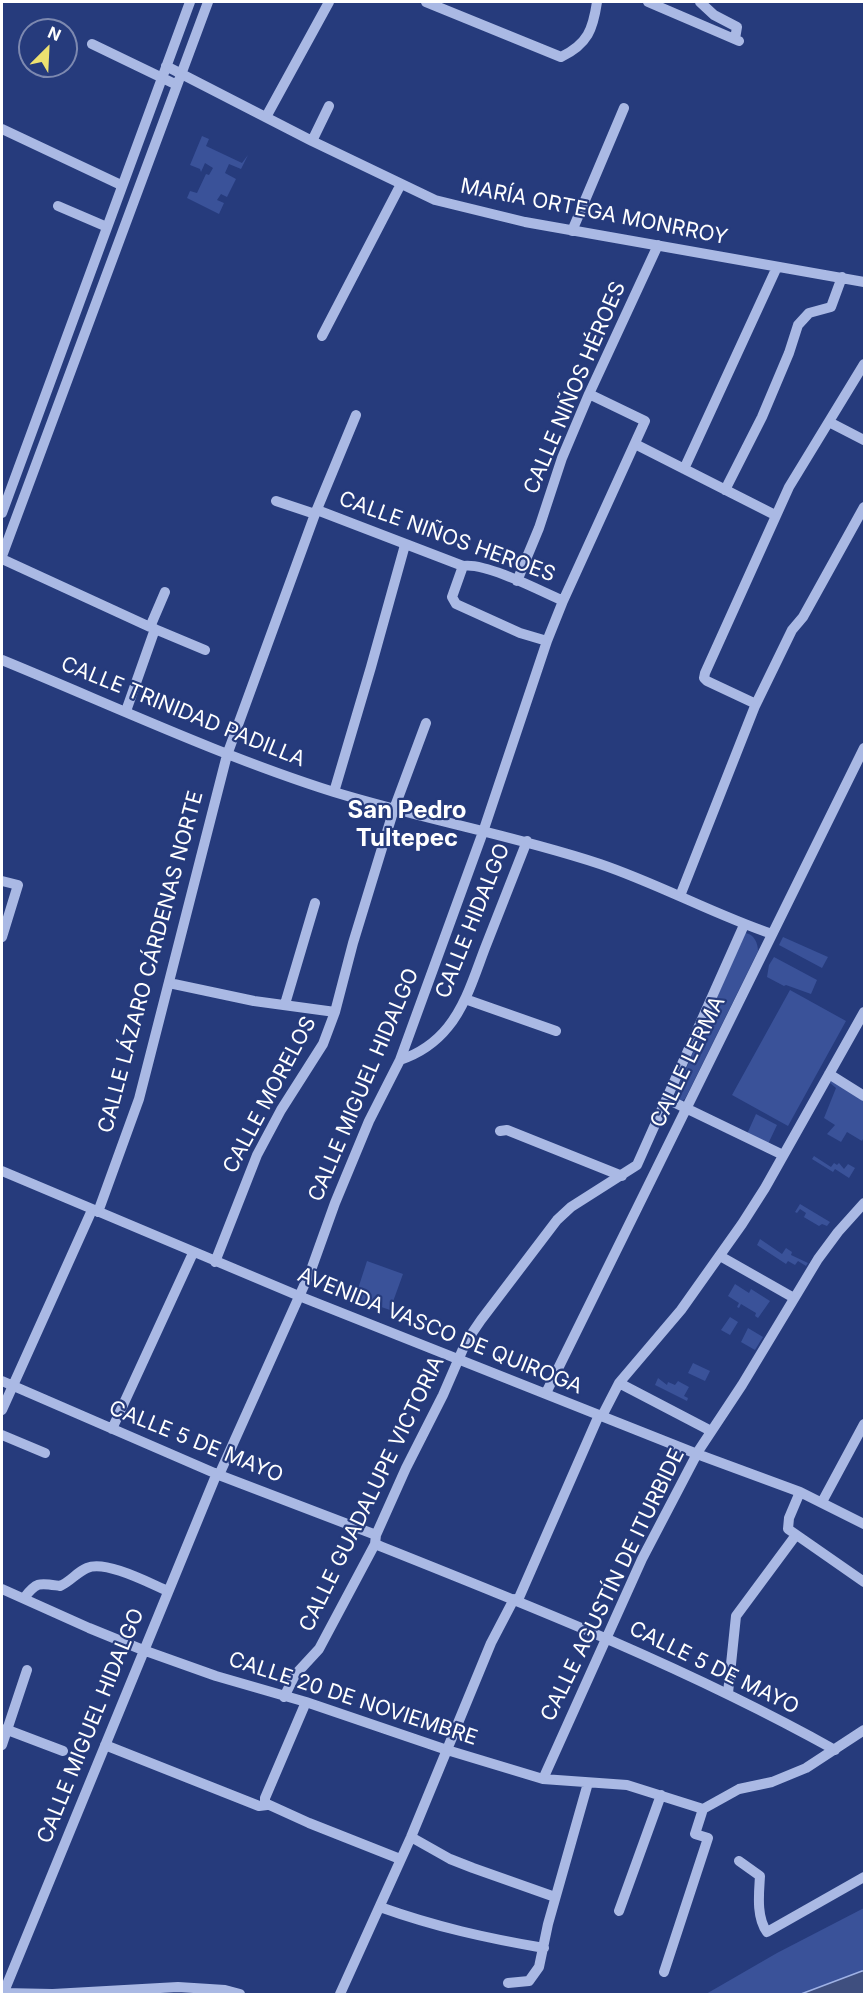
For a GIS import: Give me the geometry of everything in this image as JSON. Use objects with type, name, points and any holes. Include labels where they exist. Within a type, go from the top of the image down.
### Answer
[{"type":"street","points":[[2,513],[190,2]]},
{"type":"street","points":[[205,650],[152,628],[2,558],[207,2]]},
{"type":"street","points":[[266,117],[329,2]]},
{"type":"street","points":[[426,2],[447,5],[561,57],[573,51],[586,39],[594,21],[597,2]]},
{"type":"street","points":[[648,2],[737,40],[736,27],[714,15],[700,2]]},
{"type":"street","points":[[92,44],[177,85]]},
{"type":"street","name":"MARÍA ORTEGA MONRROY","points":[[166,66],[312,141],[435,200],[572,231],[864,282]]},
{"type":"street","points":[[312,141],[329,106]]},
{"type":"street","points":[[572,231],[624,108]]},
{"type":"street","points":[[2,129],[121,185]]},
{"type":"street","points":[[322,336],[401,184]]},
{"type":"street","points":[[58,206],[107,227]]},
{"type":"street","name":"CALLE NIÑOS HÉROES","points":[[517,581],[539,528],[562,458],[658,245]]},
{"type":"street","points":[[684,469],[777,267]]},
{"type":"street","points":[[725,490],[762,417],[789,353],[798,325],[809,313],[831,307],[842,278]]},
{"type":"street","points":[[756,704],[704,678],[775,515],[803,463],[864,364]]},
{"type":"street","name":"CALLE MIGUEL HIDALGO","points":[[3,1994],[168,1591],[299,1296],[369,1121],[400,1060],[483,832],[563,601],[645,421],[589,394]]},
{"type":"street","points":[[42,404],[56,409]]},
{"type":"street","name":"CALLE LÁZARO CÁRDENAS NORTE","points":[[2,1410],[95,1211],[139,1099],[227,755],[316,512],[356,416]]},
{"type":"street","points":[[829,422],[864,440]]},
{"type":"street","points":[[635,444],[775,515]]},
{"type":"street","name":"CALLE NIÑOS HEROES","points":[[276,501],[316,512],[463,566],[472,564],[563,601]]},
{"type":"street","points":[[680,896],[756,704],[792,630],[803,617],[864,507]]},
{"type":"street","points":[[334,792],[405,545]]},
{"type":"street","points":[[463,566],[452,597],[456,604],[510,628],[548,641]]},
{"type":"street","points":[[126,711],[165,592]]},
{"type":"street","name":"CALLE TRINIDAD PADILLA","points":[[2,660],[227,755],[334,792],[483,832],[527,841],[602,865],[680,896],[744,925],[772,934]]},
{"type":"street","name":"CALLE MORELOS","points":[[215,1262],[257,1155],[281,1110],[322,1044],[335,1012],[353,943],[394,809],[426,723]]},
{"type":"street","name":"CALLE LERMA","points":[[546,1393],[656,1174],[864,748]]},
{"type":"street","name":"CALLE HIDALGO","points":[[400,1060],[413,1056],[440,1035],[454,1018],[465,999],[527,841]]},
{"type":"street","points":[[2,881],[18,885],[2,937]]},
{"type":"street","points":[[285,1004],[315,903]]},
{"type":"street","name":"CALLE GUADALUPE VICTORIA","points":[[284,1697],[295,1675],[319,1649],[375,1539],[466,1342],[557,1220],[571,1208],[637,1165],[744,925]]},
{"type":"street","name":"CALLE MORELOS","points":[[169,983],[278,1006],[285,1004],[335,1012]]},
{"type":"street","points":[[465,999],[556,1031]]},
{"type":"street","points":[[340,1995],[411,1837],[491,1643],[516,1600],[600,1415],[619,1383],[681,1310],[765,1188],[864,1012]]},
{"type":"street","points":[[830,1072],[864,1089]]},
{"type":"street","points":[[830,1072],[864,1096]]},
{"type":"street","points":[[667,1099],[783,1155]]},
{"type":"street","points":[[500,1131],[507,1131],[622,1176]]},
{"type":"street","points":[[637,1165],[656,1174]]},
{"type":"street","name":"AVENIDA VASCO DE QUIROGA","points":[[2,1171],[299,1296],[697,1454],[800,1492],[864,1524]]},
{"type":"street","name":"CALLE AGUSTÍN DE ITURBIDE","points":[[543,1779],[642,1559],[697,1454],[742,1385],[818,1259],[864,1203]]},
{"type":"street","points":[[112,1429],[194,1253]]},
{"type":"street","points":[[720,1256],[794,1298]]},
{"type":"street","name":"CALLE 5 DE MAYO","points":[[2,1381],[607,1638],[728,1693],[835,1750]]},
{"type":"street","points":[[619,1383],[711,1431]]},
{"type":"street","points":[[822,1502],[864,1424]]},
{"type":"street","points":[[2,1435],[45,1453]]},
{"type":"street","points":[[800,1492],[788,1521],[788,1529],[864,1582]]},
{"type":"street","points":[[728,1693],[736,1616],[796,1535]]},
{"type":"street","points":[[24,1598],[37,1584],[42,1582],[60,1586],[84,1569],[97,1565],[168,1591]]},
{"type":"street","name":"CALLE 20 DE NOVIEMBRE","points":[[2,1589],[143,1650],[216,1676],[306,1702],[447,1750],[543,1779],[627,1785],[703,1809]]},
{"type":"street","points":[[2,1745],[5,1729],[27,1670]]},
{"type":"street","points":[[266,1804],[306,1702]]},
{"type":"street","points":[[5,1729],[63,1751]]},
{"type":"street","points":[[664,1972],[708,1838],[695,1834],[703,1809],[739,1789],[772,1782],[806,1768],[864,1730]]},
{"type":"street","points":[[105,1745],[259,1806],[266,1804],[400,1859]]},
{"type":"street","points":[[508,1983],[529,1981],[539,1967],[555,1897],[588,1783]]},
{"type":"street","points":[[619,1911],[661,1795]]},
{"type":"street","points":[[411,1837],[473,1868],[555,1897]]},
{"type":"street","points":[[740,1862],[760,1876],[759,1902],[763,1924],[767,1932],[864,1877]]},
{"type":"street","points":[[380,1907],[427,1924],[543,1952]]},
{"type":"street","points":[[3,1994],[52,1995],[178,1987],[225,1990],[240,1995]]},
{"type":"shaded area","points":[[202,136],[209,139],[206,146],[242,163],[248,155],[241,169],[229,164],[225,173],[236,179],[227,197],[221,194],[217,200],[224,203],[219,214],[187,198],[190,191],[197,193],[206,174],[209,175],[213,168],[205,163],[201,172],[200,169],[190,165]]},
{"type":"shaded area","points":[[745,933],[755,939],[758,951],[685,1099],[682,1101],[676,1099],[675,1094]]},
{"type":"shaded area","points":[[783,937],[828,957],[822,968],[779,945]]},
{"type":"shaded area","points":[[774,957],[817,980],[811,994],[784,986],[767,977],[769,965]]},
{"type":"shaded area","points":[[790,990],[846,1021],[788,1126],[732,1095]]},
{"type":"shaded area","points":[[833,1078],[864,1098],[864,1137],[862,1141],[847,1132],[841,1142],[827,1134],[835,1125],[824,1118],[836,1088],[830,1083]]},
{"type":"shaded area","points":[[756,1114],[777,1125],[768,1144],[747,1134]]},
{"type":"shaded area","points":[[814,1156],[831,1167],[834,1163],[837,1165],[839,1163],[844,1169],[848,1164],[855,1168],[849,1178],[835,1169],[833,1172],[812,1159]]},
{"type":"shaded area","points":[[800,1204],[830,1222],[827,1226],[822,1224],[819,1226],[802,1216],[804,1217],[806,1213],[800,1209],[797,1213],[795,1212]]},
{"type":"shaded area","points":[[760,1239],[782,1254],[786,1248],[792,1252],[791,1255],[808,1263],[806,1266],[798,1261],[795,1265],[788,1261],[786,1264],[757,1245]]},
{"type":"shaded area","points":[[367,1261],[403,1274],[390,1310],[355,1298]]},
{"type":"shaded area","points":[[735,1284],[749,1293],[751,1289],[770,1301],[758,1318],[755,1316],[756,1313],[741,1304],[739,1308],[737,1307],[739,1303],[728,1296]]},
{"type":"shaded area","points":[[730,1317],[738,1322],[730,1335],[721,1330]]},
{"type":"shaded area","points":[[748,1328],[763,1337],[755,1350],[741,1342]]},
{"type":"shaded area","points":[[693,1363],[710,1371],[705,1381],[688,1373]]},
{"type":"shaded area","points":[[658,1378],[667,1385],[668,1382],[675,1385],[678,1381],[689,1387],[684,1396],[688,1398],[687,1401],[655,1385]]},
{"type":"shaded area","points":[[864,1908],[864,1994],[706,1994],[777,1953]]},
{"type":"shaded area","points":[[864,1971],[864,1994],[801,1994]]},
{"type":"district","name":"San Pedro Tultepec","points":[[407,825]]}]
